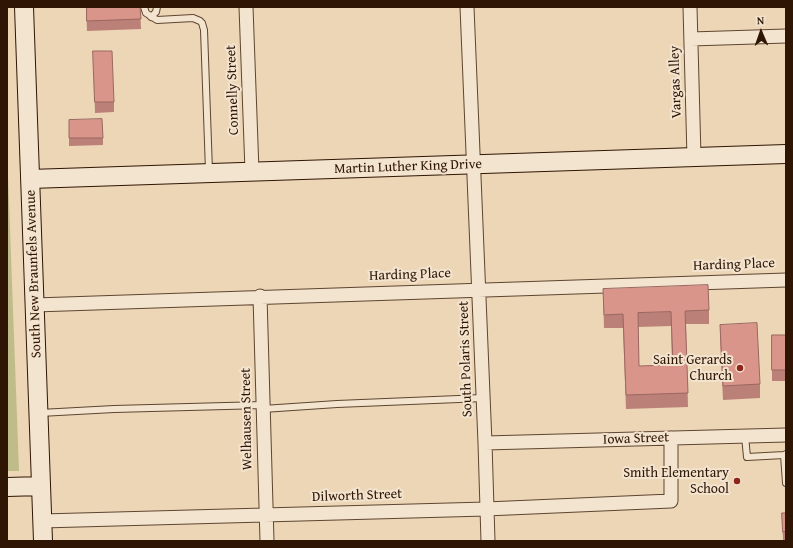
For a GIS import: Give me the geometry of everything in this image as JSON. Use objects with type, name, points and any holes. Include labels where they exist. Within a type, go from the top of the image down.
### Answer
[{"type":"main road","name":"South New Braunfels Avenue","points":[[24,7],[43,541]]},
{"type":"main road","name":"Martin Luther King Drive","points":[[30,179],[786,154]]},
{"type":"main road","points":[[7,488],[41,486]]},
{"type":"street","name":"Connelly Street","points":[[246,7],[252,172]]},
{"type":"street","name":"South Polaris Street","points":[[467,7],[488,541]]},
{"type":"street","name":"Vargas Alley","points":[[690,7],[694,157]]},
{"type":"street","points":[[691,38],[786,36]]},
{"type":"street","name":"Harding Place","points":[[35,304],[786,280]]},
{"type":"street","name":"Welhausen Street","points":[[260,296],[267,541]]},
{"type":"street","name":"Iowa Street","points":[[485,443],[786,435]]},
{"type":"street","name":"Dilworth Street","points":[[42,521],[486,509],[672,501],[671,438]]},
{"type":"lane","points":[[144,7],[146,13],[157,20],[193,18],[202,23],[204,30],[209,173]]},
{"type":"lane","points":[[151,17],[156,12],[157,7]]},
{"type":"lane","points":[[39,413],[122,409],[263,407],[483,398]]},
{"type":"lane","points":[[746,436],[747,457],[785,454],[786,483]]},
{"type":"shaded area","points":[[7,148],[19,471],[7,471]]},
{"type":"building","points":[[87,7],[140,7],[141,19],[87,21]]},
{"type":"building","points":[[93,51],[112,51],[114,102],[95,102]]},
{"type":"building","points":[[102,119],[103,138],[69,138],[69,120]]},
{"type":"building","points":[[708,285],[709,310],[685,311],[688,393],[626,395],[623,314],[604,315],[603,289]],"holes":[[[671,312],[673,365],[639,366],[638,313]]]},
{"type":"building","name":"Saint Gerards Church","points":[[757,323],[760,384],[723,386],[720,325]]},
{"type":"building","points":[[772,335],[786,335],[786,370],[772,370]]},
{"type":"building","points":[[782,513],[786,513],[786,531],[783,532]]},
{"type":"place","name":"Saint Gerards Church","points":[[740,368]]},
{"type":"place","name":"Smith Elementary School","points":[[737,481]]}]
